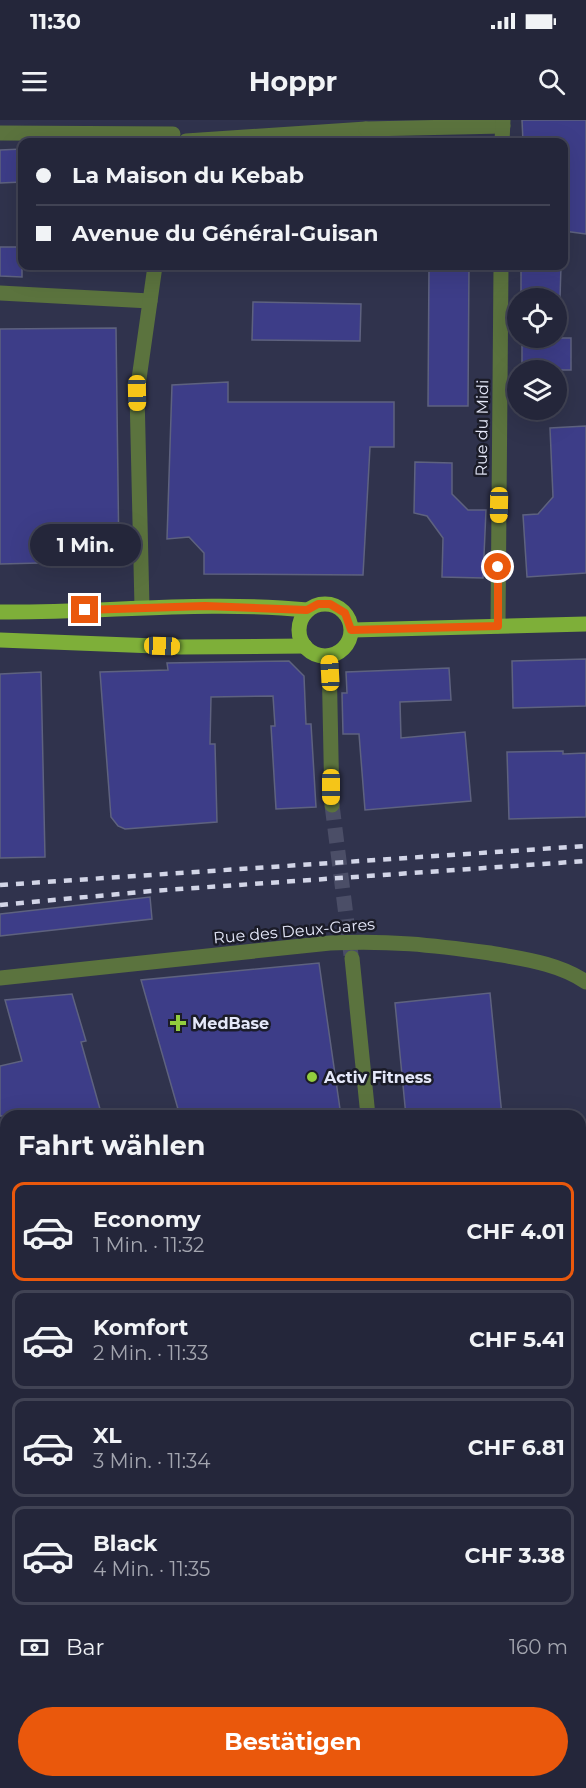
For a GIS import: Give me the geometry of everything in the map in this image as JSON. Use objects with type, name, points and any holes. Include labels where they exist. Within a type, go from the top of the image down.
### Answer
[{"type":"main road","points":[[0,612],[142,607],[274,607],[307,610],[318,604],[336,605],[349,618],[351,630],[345,647],[329,656],[318,655],[305,646],[181,646],[0,640]]},
{"type":"main road","points":[[305,646],[299,628],[307,610]]},
{"type":"main road","points":[[351,630],[586,624]]},
{"type":"street","points":[[0,134],[177,134],[503,123],[502,138]]},
{"type":"street","points":[[142,607],[137,393],[154,270]]},
{"type":"street","name":"Rue du Midi","points":[[498,626],[501,270]]},
{"type":"street","points":[[0,293],[150,302]]},
{"type":"street","points":[[329,656],[332,805]]},
{"type":"street","name":"Rue des Deux-Gares","points":[[0,978],[330,943],[376,941],[413,942],[525,959],[564,970],[586,982]]},
{"type":"street","points":[[352,958],[367,1110]]},
{"type":"building","points":[[522,120],[586,120],[586,234],[568,232],[568,138],[523,138]]},
{"type":"building","points":[[18,149],[18,182],[0,183],[0,150]]},
{"type":"building","points":[[0,247],[18,247],[18,270],[22,270],[22,277],[0,276]]},
{"type":"building","points":[[429,270],[469,270],[468,406],[428,406]]},
{"type":"building","points":[[521,270],[561,270],[560,288],[521,288]]},
{"type":"building","points":[[253,302],[361,304],[360,341],[252,340]]},
{"type":"building","points":[[116,328],[119,561],[0,564],[0,329]]},
{"type":"building","points":[[567,338],[571,338],[571,370],[567,370],[567,360],[522,360],[522,348],[567,348]]},
{"type":"building","points":[[228,382],[228,402],[394,402],[394,447],[370,447],[363,575],[204,574],[204,553],[189,537],[167,539],[172,385]]},
{"type":"building","points":[[586,426],[586,573],[527,577],[523,515],[538,514],[553,497],[550,428]]},
{"type":"building","points":[[415,462],[452,463],[452,494],[468,510],[486,510],[483,578],[442,577],[443,538],[427,516],[414,513]]},
{"type":"building","points":[[586,659],[586,706],[513,708],[512,661]]},
{"type":"building","points":[[289,661],[304,676],[306,724],[311,724],[316,807],[276,809],[271,726],[275,726],[273,696],[211,697],[210,744],[215,744],[217,822],[125,829],[118,826],[111,817],[100,672],[168,670],[167,663]]},
{"type":"building","points":[[449,668],[451,700],[400,702],[401,738],[465,732],[471,801],[365,810],[359,734],[343,734],[342,693],[347,693],[346,672]]},
{"type":"building","points":[[41,672],[45,857],[0,858],[0,674]]},
{"type":"building","points":[[563,751],[563,754],[586,753],[586,817],[509,819],[507,752]]},
{"type":"building","points":[[150,897],[152,919],[0,936],[0,914]]},
{"type":"building","points":[[319,963],[340,1110],[178,1110],[141,980]]},
{"type":"building","points":[[490,993],[501,1110],[405,1110],[395,1003]]},
{"type":"building","points":[[72,994],[86,1041],[81,1042],[100,1110],[0,1110],[0,1066],[22,1061],[5,1000]]},
{"type":"tunnel","points":[[332,805],[351,955]]},
{"type":"railway","points":[[0,885],[586,846]]},
{"type":"railway","points":[[0,905],[151,891],[586,861]]},
{"type":"place","name":"MedBase","points":[[178,1023]]},
{"type":"place","name":"Activ Fitness","points":[[312,1077]]},
{"type":"route","points":[[85,610],[205,606],[307,610],[324,603],[341,608],[349,618],[351,630],[498,626],[498,567]]}]
